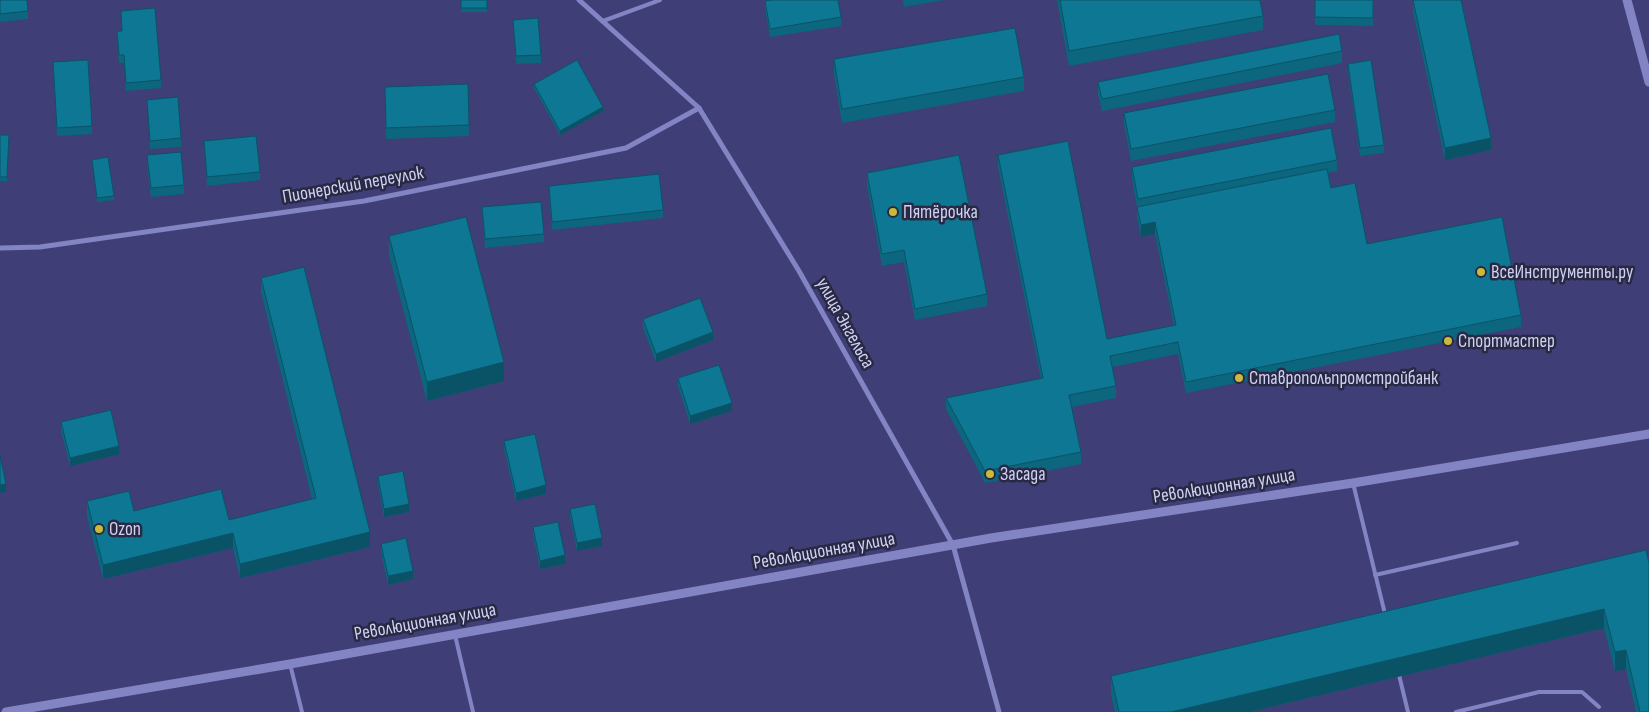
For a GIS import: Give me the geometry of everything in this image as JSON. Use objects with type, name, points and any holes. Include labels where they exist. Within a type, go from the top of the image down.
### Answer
[{"type":"street","name":"улица Энгельса","points":[[579,0],[699,108],[799,271],[953,545],[999,712]]},
{"type":"street","points":[[1627,0],[1649,82]]},
{"type":"street","name":"Пионерский переулок","points":[[0,248],[50,245],[374,199],[626,148],[699,108]]},
{"type":"street","name":"Революционная улица","points":[[6,712],[290,664],[454,632],[953,545],[1354,483],[1649,434]]},
{"type":"lane","points":[[603,21],[660,0]]},
{"type":"lane","points":[[1354,483],[1386,621]]},
{"type":"lane","points":[[1376,575],[1518,543]]},
{"type":"lane","points":[[454,632],[473,712]]},
{"type":"lane","points":[[290,664],[302,712]]},
{"type":"lane","points":[[1399,675],[1408,712]]},
{"type":"lane","points":[[1456,712],[1538,692],[1582,692],[1599,707]]},
{"type":"building","points":[[0,0],[27,0],[28,11],[0,14]]},
{"type":"building","points":[[461,0],[487,0],[487,8],[461,8]]},
{"type":"building","points":[[838,0],[841,17],[770,29],[765,1]]},
{"type":"building","points":[[1060,0],[1260,0],[1263,16],[1069,51]]},
{"type":"building","points":[[1315,0],[1373,0],[1373,18],[1315,17]]},
{"type":"building","points":[[1413,0],[1461,0],[1491,138],[1445,148]]},
{"type":"building","points":[[155,8],[161,80],[126,83],[124,55],[119,55],[117,31],[122,31],[121,11]]},
{"type":"building","points":[[538,18],[541,55],[516,56],[513,20]]},
{"type":"building","points":[[1015,28],[1024,77],[842,109],[834,59]]},
{"type":"building","points":[[1339,34],[1342,51],[1102,99],[1098,82]]},
{"type":"building","points":[[88,60],[92,126],[57,128],[53,62]]},
{"type":"building","points":[[577,60],[603,107],[560,131],[534,84]]},
{"type":"building","points":[[1371,60],[1384,145],[1360,148],[1348,64]]},
{"type":"building","points":[[1328,74],[1335,110],[1131,149],[1124,113]]},
{"type":"building","points":[[468,84],[469,125],[386,128],[385,87]]},
{"type":"building","points":[[178,97],[181,138],[150,141],[147,100]]},
{"type":"building","points":[[1331,128],[1337,160],[1138,199],[1132,167]]},
{"type":"building","points":[[0,135],[9,135],[7,177],[0,177]]},
{"type":"building","points":[[256,136],[260,172],[207,177],[204,141]]},
{"type":"building","points":[[1068,141],[1107,339],[1176,325],[1155,222],[1141,225],[1137,207],[1327,169],[1331,188],[1355,183],[1367,244],[1502,217],[1521,315],[1186,382],[1178,342],[1110,356],[1116,386],[1069,395],[1081,452],[985,471],[946,398],[1043,378],[998,155]]},
{"type":"building","points":[[181,152],[184,185],[151,188],[147,155]]},
{"type":"building","points":[[959,155],[987,294],[915,309],[904,250],[882,254],[867,173]]},
{"type":"building","points":[[108,157],[114,196],[97,198],[92,160]]},
{"type":"building","points":[[659,174],[663,210],[552,222],[549,186]]},
{"type":"building","points":[[541,202],[544,234],[485,239],[482,207]]},
{"type":"building","points":[[466,217],[504,362],[427,382],[389,236]]},
{"type":"building","points":[[304,267],[370,532],[240,564],[233,533],[103,565],[87,501],[129,491],[134,511],[221,489],[229,520],[316,498],[261,278]]},
{"type":"building","points":[[700,298],[713,332],[656,354],[643,319]]},
{"type":"building","points":[[719,365],[732,403],[690,416],[678,378]]},
{"type":"building","points":[[111,410],[119,446],[70,458],[61,422]]},
{"type":"building","points":[[535,434],[546,485],[516,493],[504,441]]},
{"type":"building","points":[[0,455],[6,484],[0,485]]},
{"type":"building","points":[[403,471],[409,504],[384,509],[378,476]]},
{"type":"building","points":[[595,504],[602,538],[577,543],[570,509]]},
{"type":"building","points":[[558,522],[565,555],[540,561],[533,527]]},
{"type":"building","points":[[406,538],[413,571],[388,576],[381,544]]},
{"type":"building","points":[[1646,550],[1649,563],[1649,712],[1640,712],[1626,650],[1615,652],[1604,609],[1171,712],[1119,712],[1111,676]]},
{"type":"place","name":"Пятёрочка","points":[[893,212]]},
{"type":"place","name":"ВсеИнструменты.ру","points":[[1481,272]]},
{"type":"place","name":"Спортмастер","points":[[1448,341]]},
{"type":"place","name":"Ставропольпромстройбанк","points":[[1239,378]]},
{"type":"place","name":"Засада","points":[[990,474]]},
{"type":"place","name":"Ozon","points":[[99,529]]}]
